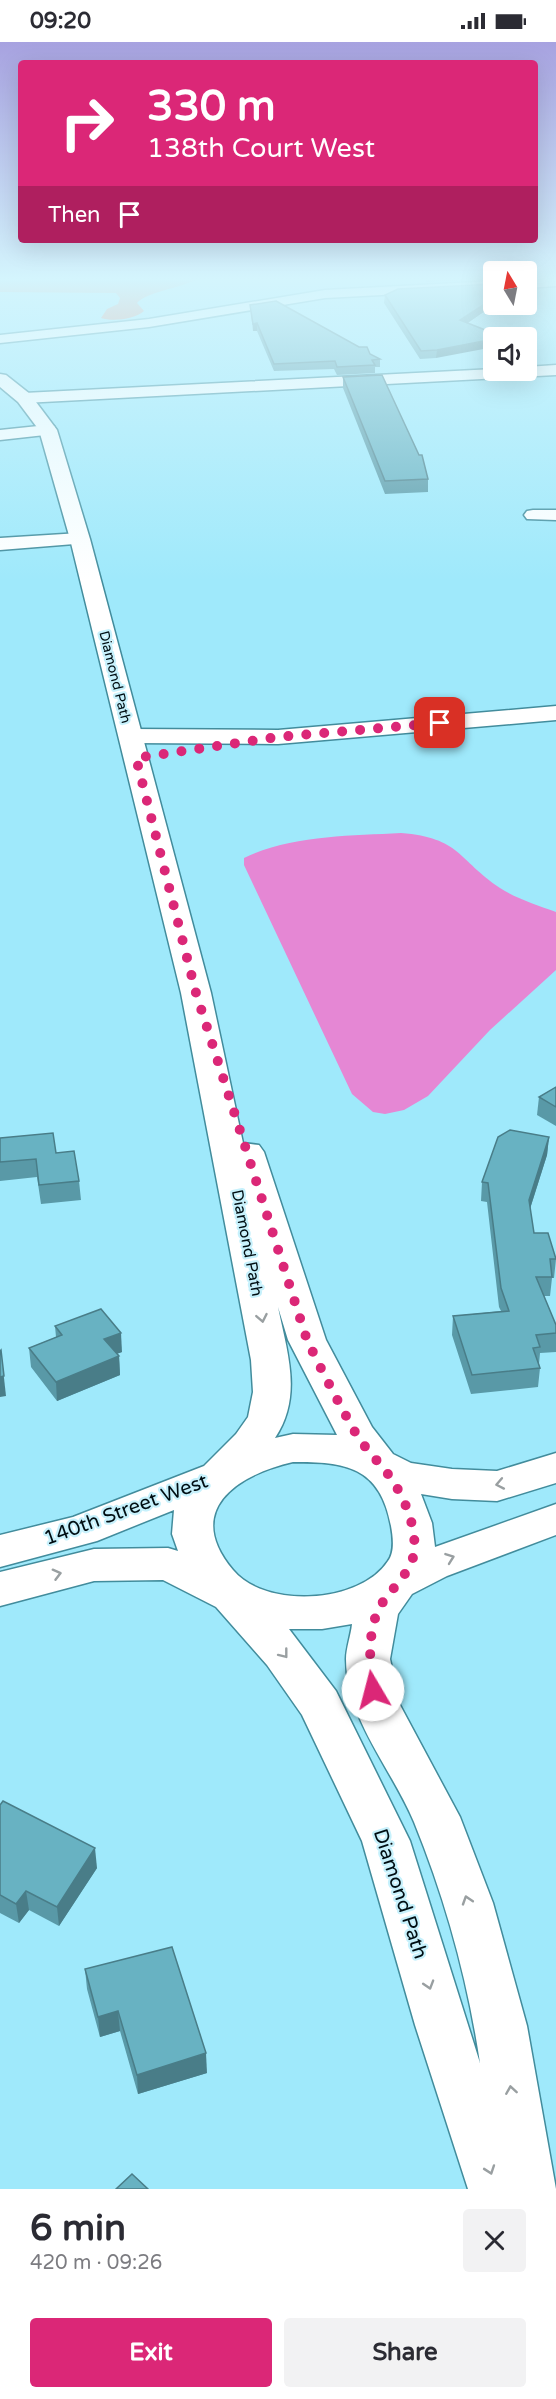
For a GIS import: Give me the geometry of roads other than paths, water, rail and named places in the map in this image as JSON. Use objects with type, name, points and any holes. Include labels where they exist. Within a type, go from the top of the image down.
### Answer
[{"type":"street","name":"Diamond Path","points":[[2,380],[24,398],[48,430],[80,538],[196,993],[270,1360],[272,1392],[267,1419],[250,1444],[218,1476],[194,1506],[192,1531],[196,1546],[209,1571],[283,1652],[320,1704],[386,1841],[441,2025],[496,2189]]},
{"type":"street","points":[[24,398],[362,380]]},
{"type":"street","points":[[0,435],[48,430]]},
{"type":"street","points":[[533,515],[556,515]]},
{"type":"street","points":[[0,544],[80,538]]},
{"type":"street","points":[[133,747],[556,713]]},
{"type":"street","name":"Diamond Path","points":[[196,993],[307,1340],[357,1436],[394,1482],[410,1518],[414,1539],[412,1561],[376,1614],[369,1659],[373,1690],[377,1706],[436,1817],[468,1903],[501,2026],[528,2189]]},
{"type":"street","name":"Diamond Path","points":[[218,1476],[253,1458],[293,1448],[348,1451],[379,1464]]},
{"type":"street","points":[[379,1464],[402,1476],[452,1484],[497,1486],[556,1467]]},
{"type":"street","name":"140th Street West","points":[[0,1551],[82,1530],[218,1476]]},
{"type":"street","points":[[397,1582],[432,1565],[556,1519]]},
{"type":"street","name":"140th Street West","points":[[0,1589],[94,1564],[146,1563],[168,1564],[231,1595]]},
{"type":"street","name":"Diamond Path","points":[[231,1595],[264,1609],[316,1614],[355,1607],[397,1582]]}]
